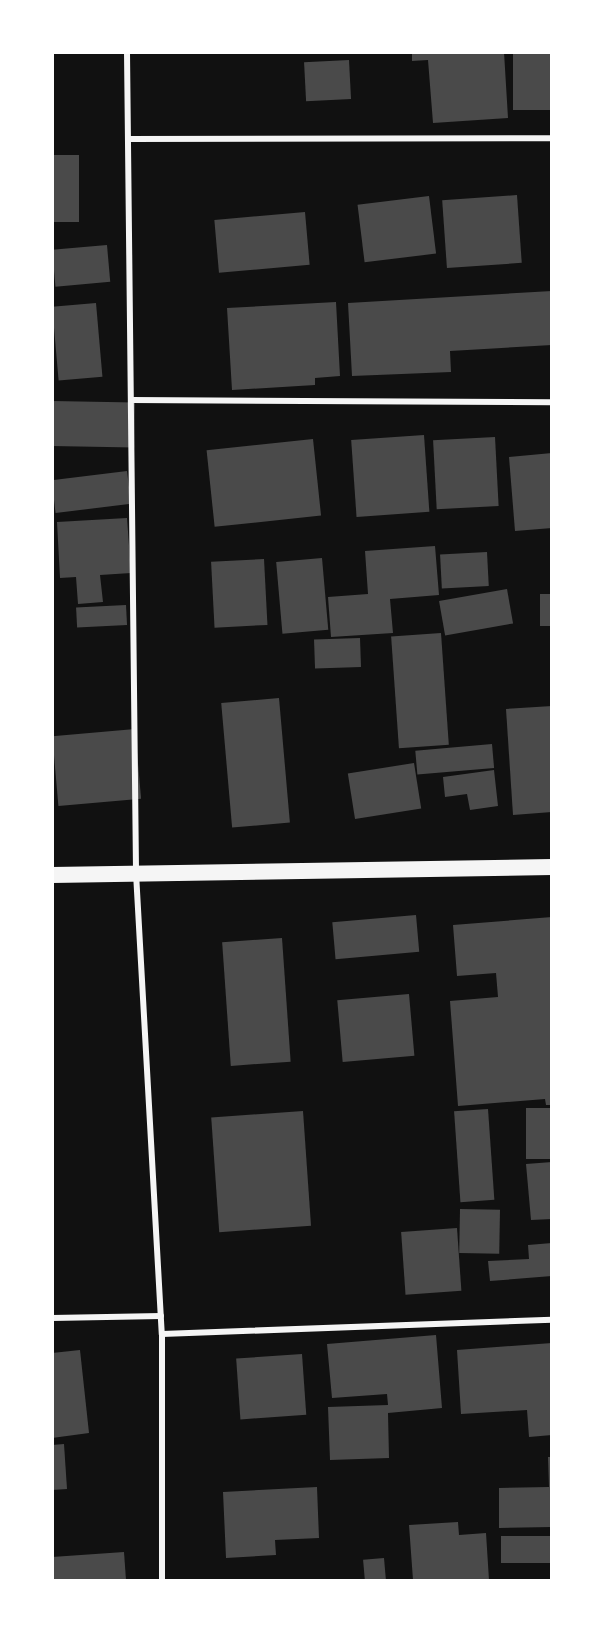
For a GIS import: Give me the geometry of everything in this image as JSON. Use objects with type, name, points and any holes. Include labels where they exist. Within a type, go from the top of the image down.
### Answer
[{"type":"highway","points":[[52,874],[552,867]]},
{"type":"street","points":[[127,52],[136,873],[162,1334],[162,1581]]},
{"type":"street","points":[[128,139],[552,138]]},
{"type":"street","points":[[131,400],[552,402]]},
{"type":"street","points":[[52,1318],[161,1316]]},
{"type":"street","points":[[162,1334],[552,1320]]},
{"type":"building","points":[[412,52],[504,52],[508,118],[433,123],[428,60],[412,61]]},
{"type":"building","points":[[513,52],[552,52],[552,110],[513,110]]},
{"type":"building","points":[[349,60],[351,99],[306,101],[304,62]]},
{"type":"building","points":[[52,155],[79,155],[79,222],[52,222]]},
{"type":"building","points":[[517,195],[522,263],[447,268],[442,200]]},
{"type":"building","points":[[429,196],[436,254],[365,262],[358,205]]},
{"type":"building","points":[[305,212],[310,265],[219,273],[214,220]]},
{"type":"building","points":[[107,245],[110,282],[55,287],[52,250]]},
{"type":"building","points":[[552,291],[552,345],[450,351],[451,372],[352,376],[348,303]]},
{"type":"building","points":[[336,302],[340,376],[315,378],[315,385],[232,390],[227,308]]},
{"type":"building","points":[[96,303],[102,377],[59,381],[52,307]]},
{"type":"building","points":[[52,401],[135,402],[134,447],[52,446]]},
{"type":"building","points":[[424,435],[429,512],[357,517],[351,440]]},
{"type":"building","points":[[495,437],[499,506],[437,509],[433,440]]},
{"type":"building","points":[[313,439],[321,516],[215,527],[207,450]]},
{"type":"building","points":[[552,453],[552,528],[515,531],[509,457]]},
{"type":"building","points":[[127,471],[131,504],[56,513],[52,480]]},
{"type":"building","points":[[127,518],[131,573],[100,575],[103,602],[78,604],[76,577],[60,578],[57,522]]},
{"type":"building","points":[[435,546],[439,595],[390,599],[393,633],[331,637],[328,597],[368,594],[365,551]]},
{"type":"building","points":[[487,552],[489,586],[442,588],[440,554]]},
{"type":"building","points":[[322,558],[328,630],[282,634],[276,562]]},
{"type":"building","points":[[264,559],[267,625],[215,628],[211,562]]},
{"type":"building","points":[[507,589],[513,623],[445,635],[439,601]]},
{"type":"building","points":[[540,594],[552,594],[552,626],[540,626]]},
{"type":"building","points":[[126,605],[127,625],[77,628],[76,608]]},
{"type":"building","points":[[441,633],[449,745],[399,748],[391,636]]},
{"type":"building","points":[[360,638],[361,667],[315,669],[314,640]]},
{"type":"building","points":[[279,698],[290,823],[232,828],[221,703]]},
{"type":"building","points":[[552,706],[552,812],[513,815],[506,709]]},
{"type":"building","points":[[135,729],[141,799],[58,806],[52,736]]},
{"type":"building","points":[[492,744],[494,768],[417,775],[415,751]]},
{"type":"building","points":[[414,763],[421,808],[355,819],[348,773]]},
{"type":"building","points":[[494,770],[498,806],[470,810],[467,794],[445,797],[443,777]]},
{"type":"building","points":[[416,915],[419,952],[336,959],[332,922]]},
{"type":"building","points":[[552,917],[552,1105],[546,1105],[545,1099],[458,1106],[450,1001],[498,997],[496,973],[457,976],[453,925]]},
{"type":"building","points":[[282,938],[291,1062],[231,1066],[222,942]]},
{"type":"building","points":[[409,994],[414,1056],[343,1062],[337,1000]]},
{"type":"building","points":[[526,1108],[552,1108],[552,1159],[526,1159]]},
{"type":"building","points":[[488,1109],[494,1200],[460,1202],[454,1111]]},
{"type":"building","points":[[303,1111],[311,1226],[219,1232],[211,1117]]},
{"type":"building","points":[[552,1162],[552,1219],[531,1220],[526,1164]]},
{"type":"building","points":[[460,1209],[500,1210],[499,1254],[459,1253]]},
{"type":"building","points":[[457,1228],[461,1291],[406,1295],[401,1232]]},
{"type":"building","points":[[552,1243],[552,1276],[490,1281],[488,1261],[529,1259],[528,1245]]},
{"type":"building","points":[[436,1335],[442,1408],[388,1413],[389,1458],[330,1460],[328,1407],[388,1405],[387,1394],[332,1398],[327,1344]]},
{"type":"building","points":[[552,1343],[552,1435],[529,1437],[527,1410],[461,1414],[457,1350]]},
{"type":"building","points":[[80,1350],[89,1433],[52,1438],[52,1353]]},
{"type":"building","points":[[302,1354],[306,1415],[240,1419],[236,1359]]},
{"type":"building","points":[[64,1444],[67,1489],[52,1490],[52,1445]]},
{"type":"building","points":[[548,1457],[552,1457],[552,1527],[499,1528],[499,1488],[549,1487]]},
{"type":"building","points":[[317,1487],[319,1538],[275,1540],[276,1555],[226,1558],[223,1492]]},
{"type":"building","points":[[458,1522],[459,1535],[486,1533],[489,1580],[413,1580],[409,1525]]},
{"type":"building","points":[[501,1536],[552,1536],[552,1563],[501,1563]]},
{"type":"building","points":[[124,1552],[126,1580],[54,1580],[52,1557]]},
{"type":"building","points":[[384,1558],[386,1580],[365,1580],[363,1560]]}]
